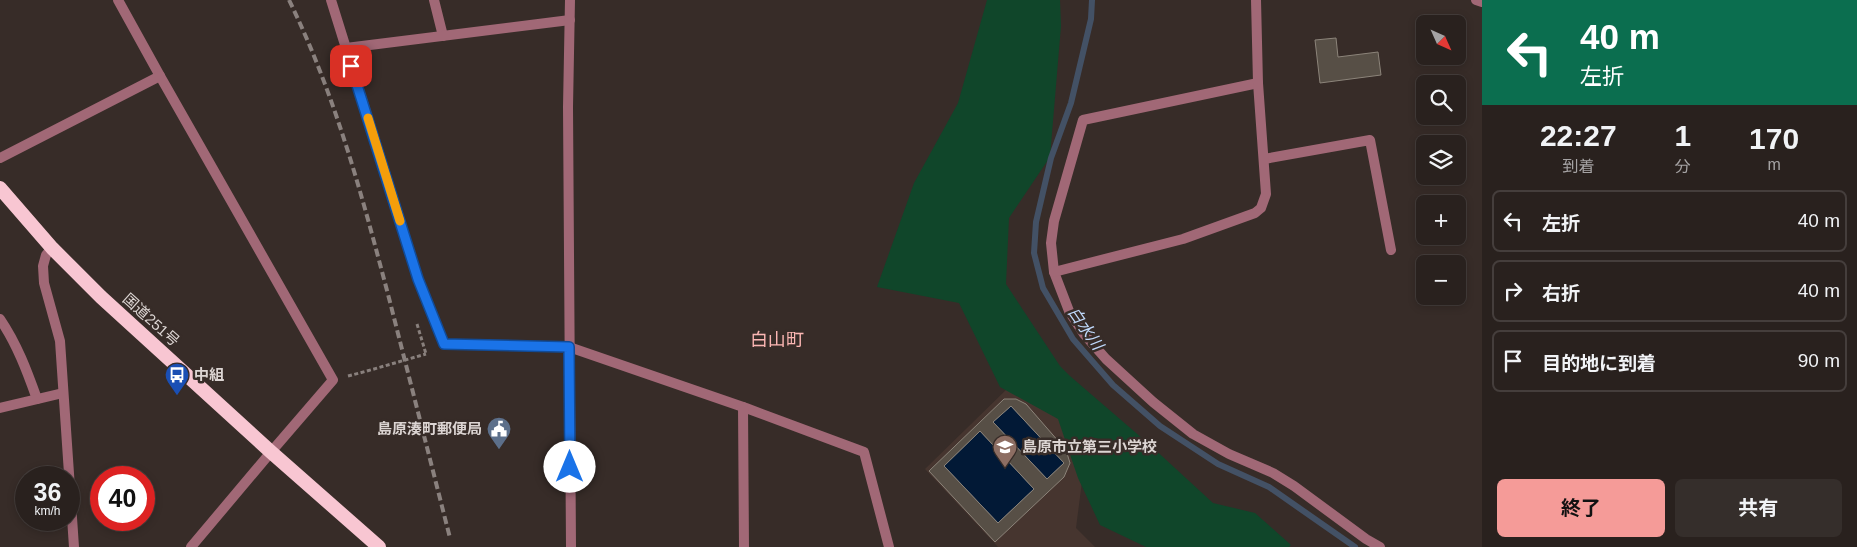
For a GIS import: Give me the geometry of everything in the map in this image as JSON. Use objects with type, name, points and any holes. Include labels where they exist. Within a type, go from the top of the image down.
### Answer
[{"type":"highway","name":"国道251号","points":[[0,188],[52,248],[101,296],[271,452],[379,547]]},
{"type":"street","points":[[118,0],[334,380],[191,547]]},
{"type":"street","points":[[331,0],[418,279],[444,344],[569,347],[743,407],[864,452],[889,547]]},
{"type":"street","points":[[434,0],[443,36]]},
{"type":"street","points":[[570,0],[568,108],[571,547]]},
{"type":"street","points":[[1054,272],[1184,239],[1255,213],[1264,202],[1266,194],[1258,83],[1256,0]]},
{"type":"street","points":[[1476,0],[1482,2]]},
{"type":"street","points":[[346,48],[570,20]]},
{"type":"street","points":[[0,158],[160,76]]},
{"type":"street","points":[[1258,83],[1083,120],[1054,221],[1051,243],[1054,272],[1069,311],[1084,334],[1106,359],[1153,402],[1193,434],[1229,454],[1273,473],[1380,547]]},
{"type":"street","points":[[1264,159],[1370,140],[1391,250]]},
{"type":"street","points":[[52,248],[46,255],[43,266],[44,283],[60,341],[74,547]]},
{"type":"street","points":[[0,320],[11,336],[26,368],[37,399]]},
{"type":"street","points":[[0,408],[63,393]]},
{"type":"street","points":[[743,407],[744,547]]},
{"type":"path","points":[[334,380],[426,354],[417,324]]},
{"type":"shaded area","name":"島原市立第三小学校","points":[[1009,387],[1065,418],[1084,466],[1076,528],[1095,547],[998,547],[925,469]]},
{"type":"green space","points":[[987,0],[1060,0],[1061,26],[1050,157],[1009,218],[1006,284],[1060,366],[1070,376],[1150,445],[1213,503],[1255,513],[1291,545],[1289,547],[1146,547],[1100,525],[1078,478],[1058,419],[1000,387],[959,303],[877,287],[914,183],[958,103]]},
{"type":"water","points":[[1011,406],[1064,463],[1047,479],[993,422]]},
{"type":"water","points":[[980,431],[1034,489],[998,523],[944,466]]},
{"type":"building","points":[[1336,38],[1338,57],[1378,52],[1381,75],[1320,83],[1315,40]]},
{"type":"building","points":[[1004,399],[1016,399],[1026,404],[1066,450],[1070,463],[1064,477],[995,542],[929,471]],"holes":[[[1011,406],[1064,463],[1047,479],[993,422]],[[980,431],[1034,489],[998,523],[944,466]]]},
{"type":"waterway","name":"白水川","points":[[1092,0],[1091,19],[1071,103],[1051,158],[1036,222],[1034,253],[1043,288],[1073,339],[1113,385],[1160,426],[1218,464],[1269,487],[1355,547]]},
{"type":"railway","points":[[289,0],[321,73],[359,186],[450,538]]},
{"type":"slow traffic","points":[[368,118],[400,221]]},
{"type":"place","name":"中組","points":[[177,396]]},
{"type":"place","name":"島原湊町郵便局","points":[[499,450]]},
{"type":"place","name":"島原市立第三小学校","points":[[1005,468]]},
{"type":"district","name":"白山町","points":[[777,340]]},
{"type":"route","points":[[351,66],[418,279],[444,344],[569,347],[570,467]]}]
